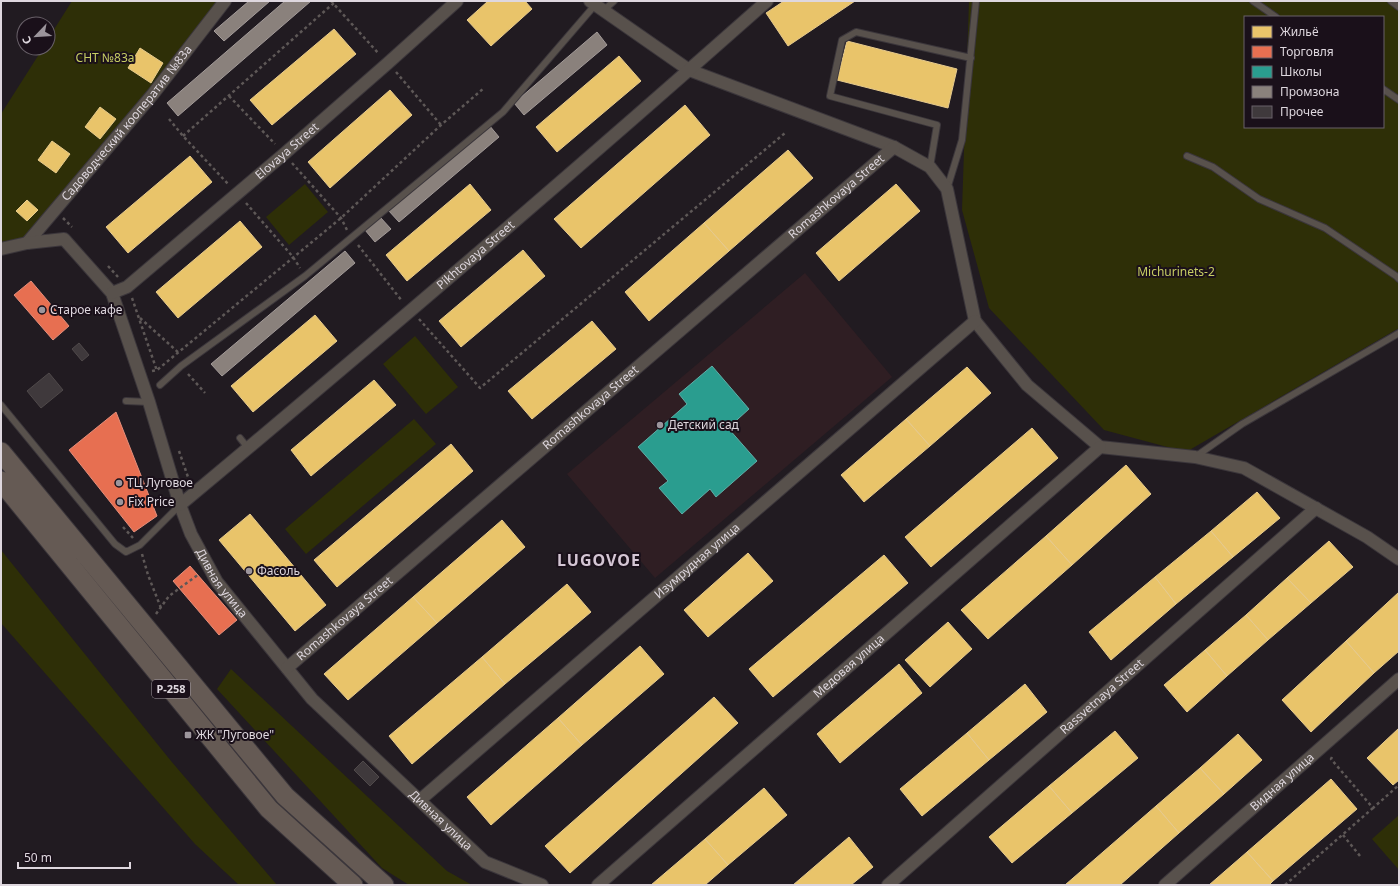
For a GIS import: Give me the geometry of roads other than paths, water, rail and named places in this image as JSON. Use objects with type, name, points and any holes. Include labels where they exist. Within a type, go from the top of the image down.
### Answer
[{"type":"main road","points":[[1,452],[285,796],[384,885]]},
{"type":"main road","name":"Р-258","points":[[1,481],[269,809],[353,885]]},
{"type":"street","name":"Садоводческий кооператив №83а","points":[[27,243],[153,94],[225,1]]},
{"type":"street","name":"Elovaya Street","points":[[112,293],[127,287],[388,63],[457,1]]},
{"type":"street","name":"Pikhtovaya Street","points":[[180,505],[560,184],[767,1]]},
{"type":"street","points":[[596,5],[689,70],[894,147],[930,167],[947,189],[975,321],[1027,385],[1100,448],[1195,457],[1244,468],[1367,537],[1399,559]]},
{"type":"street","name":"Romashkovaya Street","points":[[287,668],[894,147]]},
{"type":"street","name":"Дивная улица","points":[[1,249],[27,243],[64,239],[112,293],[149,402],[180,505],[191,534],[217,582],[312,699],[485,862],[542,885]]},
{"type":"street","name":"Изумрудная улица","points":[[420,800],[975,321]]},
{"type":"street","name":"Медовая улица","points":[[598,885],[1100,448]]},
{"type":"street","name":"Rassvetnaya Street","points":[[888,885],[1316,508]]},
{"type":"street","name":"Видная улица","points":[[1165,885],[1399,679]]},
{"type":"lane","points":[[160,385],[182,366],[305,276],[351,236],[502,112],[596,5],[614,1]]},
{"type":"lane","points":[[947,189],[962,140],[976,1]]},
{"type":"lane","points":[[1253,1],[1275,16]]},
{"type":"lane","points":[[1391,1],[1399,7]]},
{"type":"lane","points":[[930,167],[937,125],[830,96],[842,40],[856,32],[971,58]]},
{"type":"lane","points":[[1384,90],[1399,100]]},
{"type":"lane","points":[[1187,156],[1213,167],[1259,199],[1325,228],[1399,279]]},
{"type":"lane","points":[[1195,457],[1242,424],[1399,333]]},
{"type":"lane","points":[[126,401],[149,402]]},
{"type":"lane","points":[[1,405],[115,544],[126,552],[140,545],[180,505]]},
{"type":"lane","points":[[240,438],[248,448]]},
{"type":"place","name":"Старое кафе","points":[[42,310]]},
{"type":"place","name":"Детский сад","points":[[660,425]]},
{"type":"place","name":"ТЦ Луговое","points":[[119,483]]},
{"type":"place","name":"Fix Price","points":[[120,502]]},
{"type":"place","name":"Фасоль","points":[[249,571]]},
{"type":"place","name":"ЖК \"Луговое\"","points":[[188,735]]},
{"type":"district","name":"LUGOVOE","points":[[599,560]]},
{"type":"park label","name":"СНТ №83а","points":[[105,58]]},
{"type":"park label","name":"Michurinets-2","points":[[1176,272]]}]
